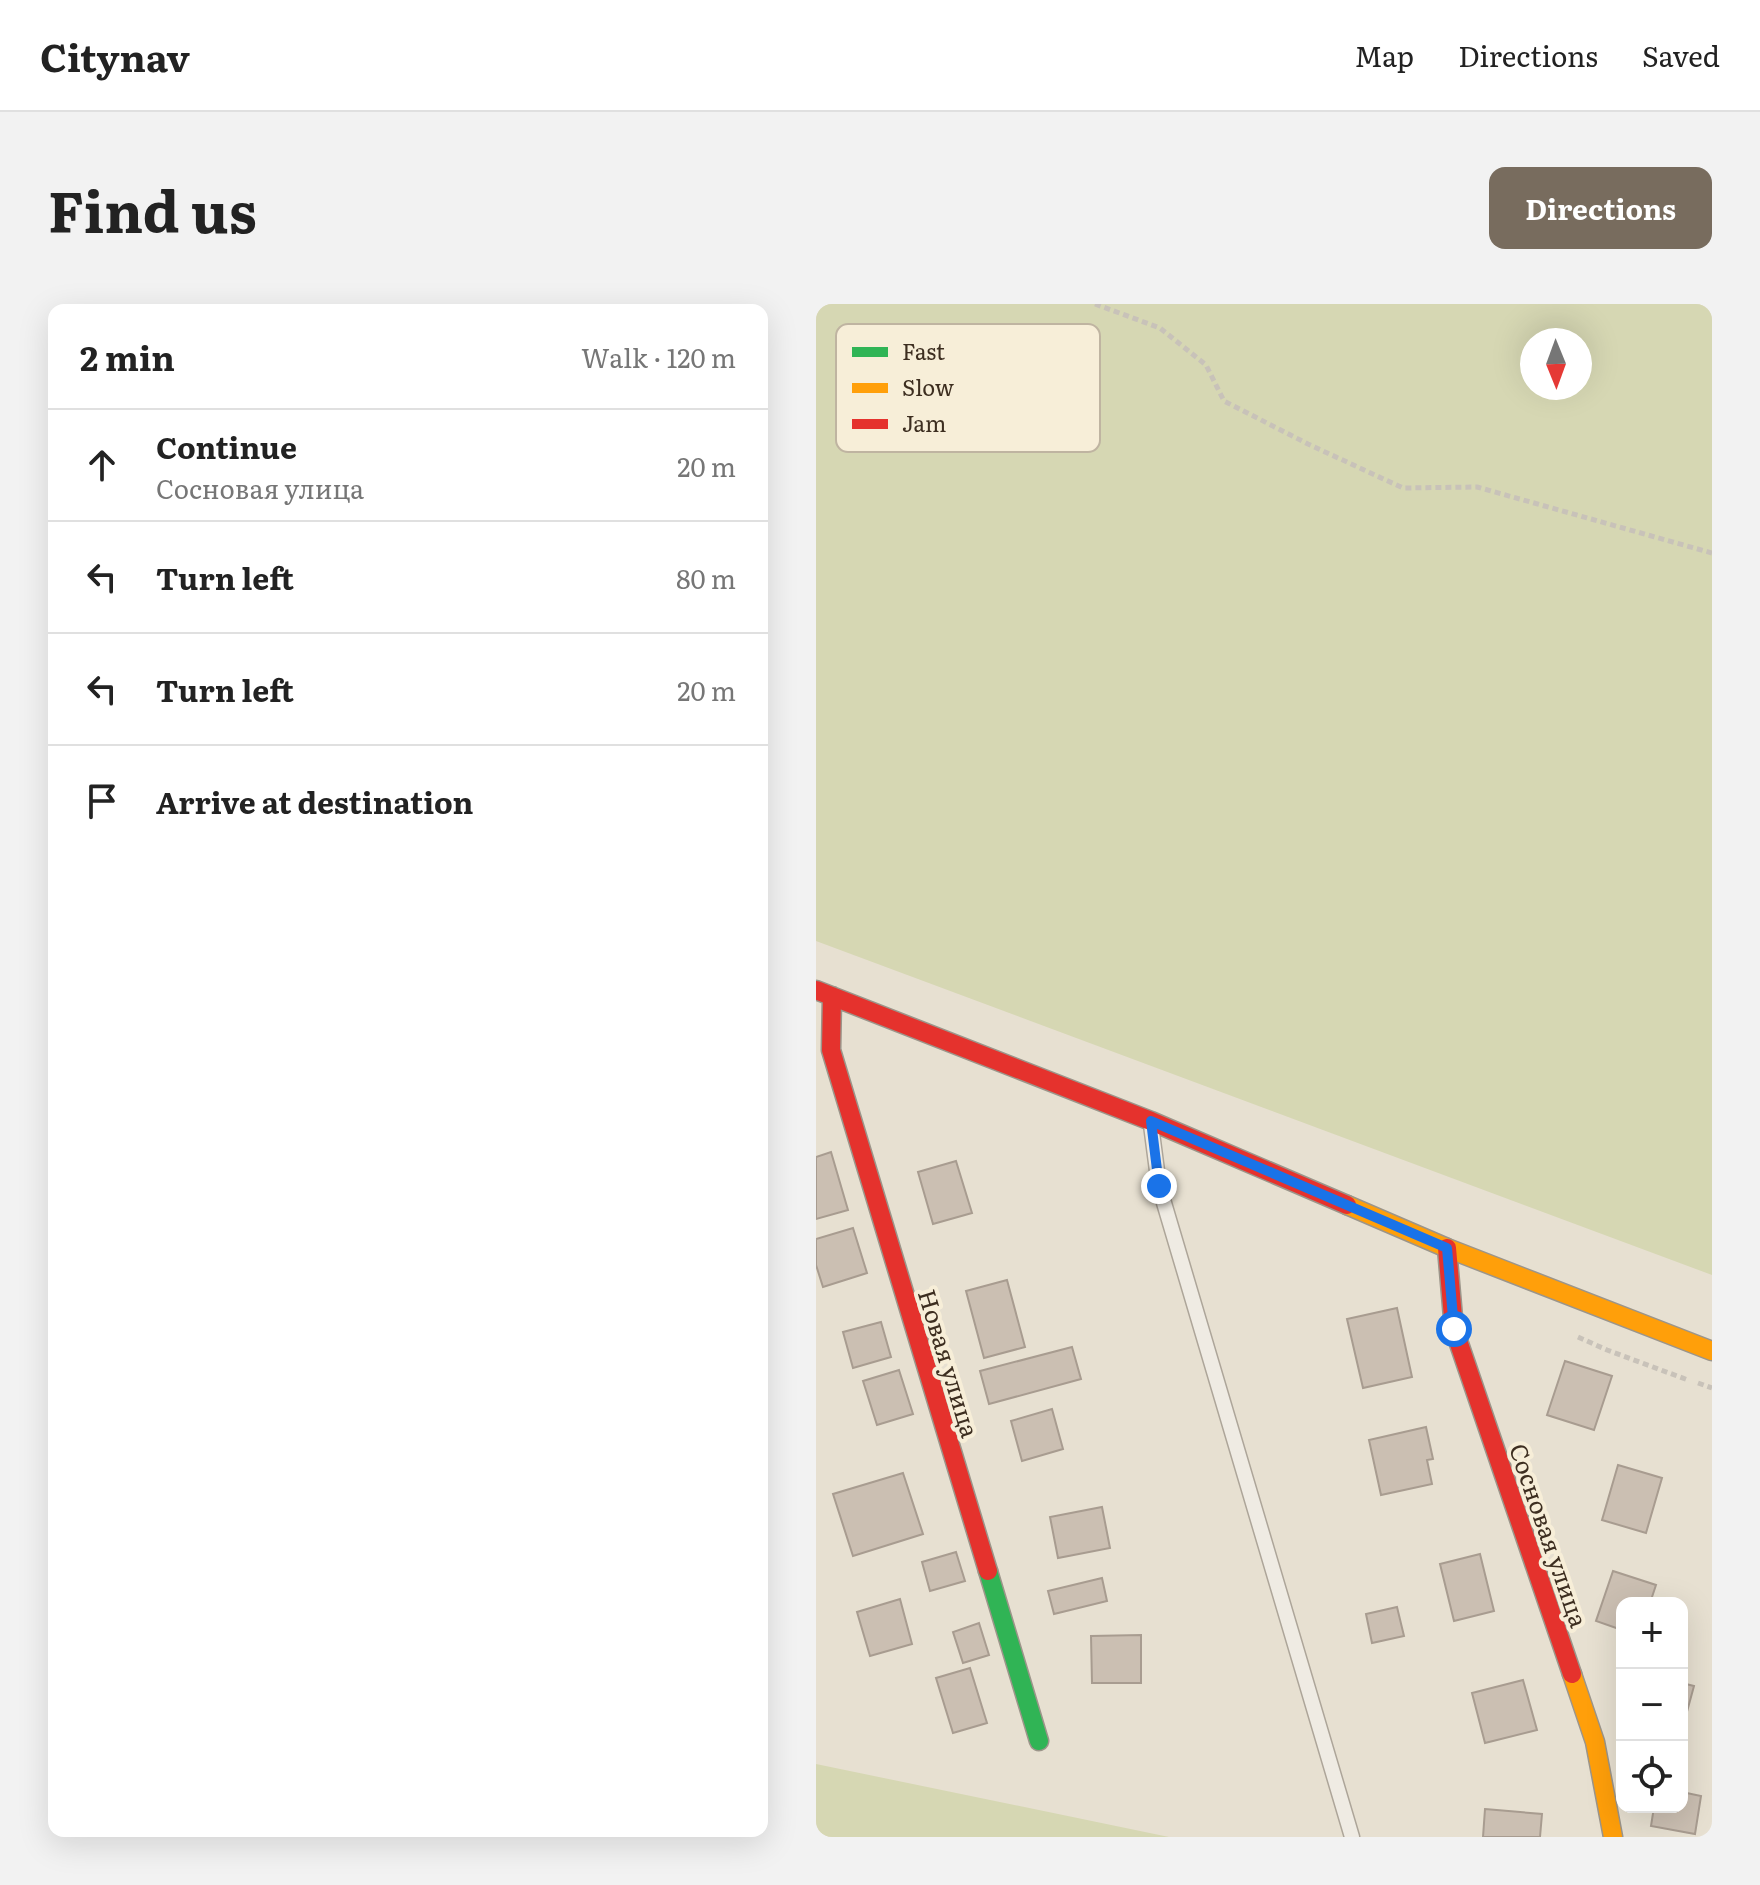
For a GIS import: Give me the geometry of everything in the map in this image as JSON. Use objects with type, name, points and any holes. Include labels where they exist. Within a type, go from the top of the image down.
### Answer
[{"type":"street","points":[[824,993],[1151,1121],[1447,1248],[1712,1351]]},
{"type":"street","name":"Новая улица","points":[[824,993],[831,1050],[1039,1741]]},
{"type":"street","name":"Сосновая улица","points":[[1447,1248],[1454,1329],[1595,1742],[1613,1837]]},
{"type":"lane","points":[[1151,1121],[1159,1186],[1352,1837]]},
{"type":"path","points":[[1095,304],[1160,328],[1206,365],[1224,401],[1403,488],[1477,487],[1712,553]]},
{"type":"green space","points":[[816,304],[1712,304],[1712,1275],[816,941]]},
{"type":"green space","points":[[816,1764],[1169,1837],[816,1837]]},
{"type":"building","points":[[831,1152],[848,1210],[816,1219],[816,1157]]},
{"type":"building","points":[[956,1161],[972,1213],[933,1224],[918,1172]]},
{"type":"building","points":[[853,1228],[867,1273],[823,1287],[816,1265],[816,1239]]},
{"type":"building","points":[[1007,1280],[1025,1347],[984,1358],[966,1291]]},
{"type":"building","points":[[1397,1308],[1412,1377],[1363,1388],[1347,1319]]},
{"type":"building","points":[[881,1322],[891,1357],[853,1368],[843,1332]]},
{"type":"building","points":[[1072,1347],[1081,1379],[989,1404],[980,1371]]},
{"type":"building","points":[[1565,1361],[1612,1376],[1594,1430],[1547,1415]]},
{"type":"building","points":[[899,1370],[913,1414],[877,1425],[863,1381]]},
{"type":"building","points":[[1052,1409],[1063,1449],[1022,1461],[1011,1421]]},
{"type":"building","points":[[1426,1427],[1433,1459],[1427,1460],[1432,1484],[1381,1495],[1369,1440]]},
{"type":"building","points":[[1618,1465],[1662,1478],[1646,1533],[1602,1520]]},
{"type":"building","points":[[903,1473],[923,1534],[853,1556],[833,1494]]},
{"type":"building","points":[[1102,1507],[1110,1548],[1058,1558],[1050,1517]]},
{"type":"building","points":[[956,1552],[965,1581],[930,1591],[922,1562]]},
{"type":"building","points":[[1480,1554],[1494,1611],[1454,1621],[1440,1564]]},
{"type":"building","points":[[1613,1571],[1656,1585],[1652,1597],[1616,1597],[1616,1628],[1596,1621]]},
{"type":"building","points":[[1102,1578],[1107,1601],[1054,1614],[1048,1591]]},
{"type":"building","points":[[900,1599],[912,1644],[870,1656],[857,1612]]},
{"type":"building","points":[[1397,1607],[1404,1636],[1372,1643],[1366,1614]]},
{"type":"building","points":[[979,1623],[989,1655],[963,1663],[953,1632]]},
{"type":"building","points":[[1141,1635],[1141,1683],[1092,1683],[1091,1636]]},
{"type":"building","points":[[970,1668],[987,1723],[953,1733],[936,1678]]},
{"type":"building","points":[[1523,1680],[1537,1730],[1485,1743],[1472,1693]]},
{"type":"building","points":[[1688,1684],[1694,1686],[1688,1708]]},
{"type":"building","points":[[1688,1793],[1701,1796],[1695,1834],[1651,1826],[1653,1813],[1688,1813]]},
{"type":"building","points":[[1485,1809],[1542,1814],[1540,1837],[1483,1837]]},
{"type":"traffic: fast","points":[[988,1571],[1039,1741]]},
{"type":"traffic: slow","points":[[1347,1205],[1447,1248],[1712,1351]]},
{"type":"traffic: slow","points":[[1572,1674],[1595,1742],[1613,1837]]},
{"type":"traffic: jam","points":[[816,990],[1151,1121],[1347,1205]]},
{"type":"traffic: jam","points":[[832,996],[831,1050],[988,1571]]},
{"type":"traffic: jam","points":[[1447,1248],[1454,1329],[1572,1674]]},
{"type":"route","points":[[1159,1186],[1151,1121],[1447,1248],[1454,1329]]}]
